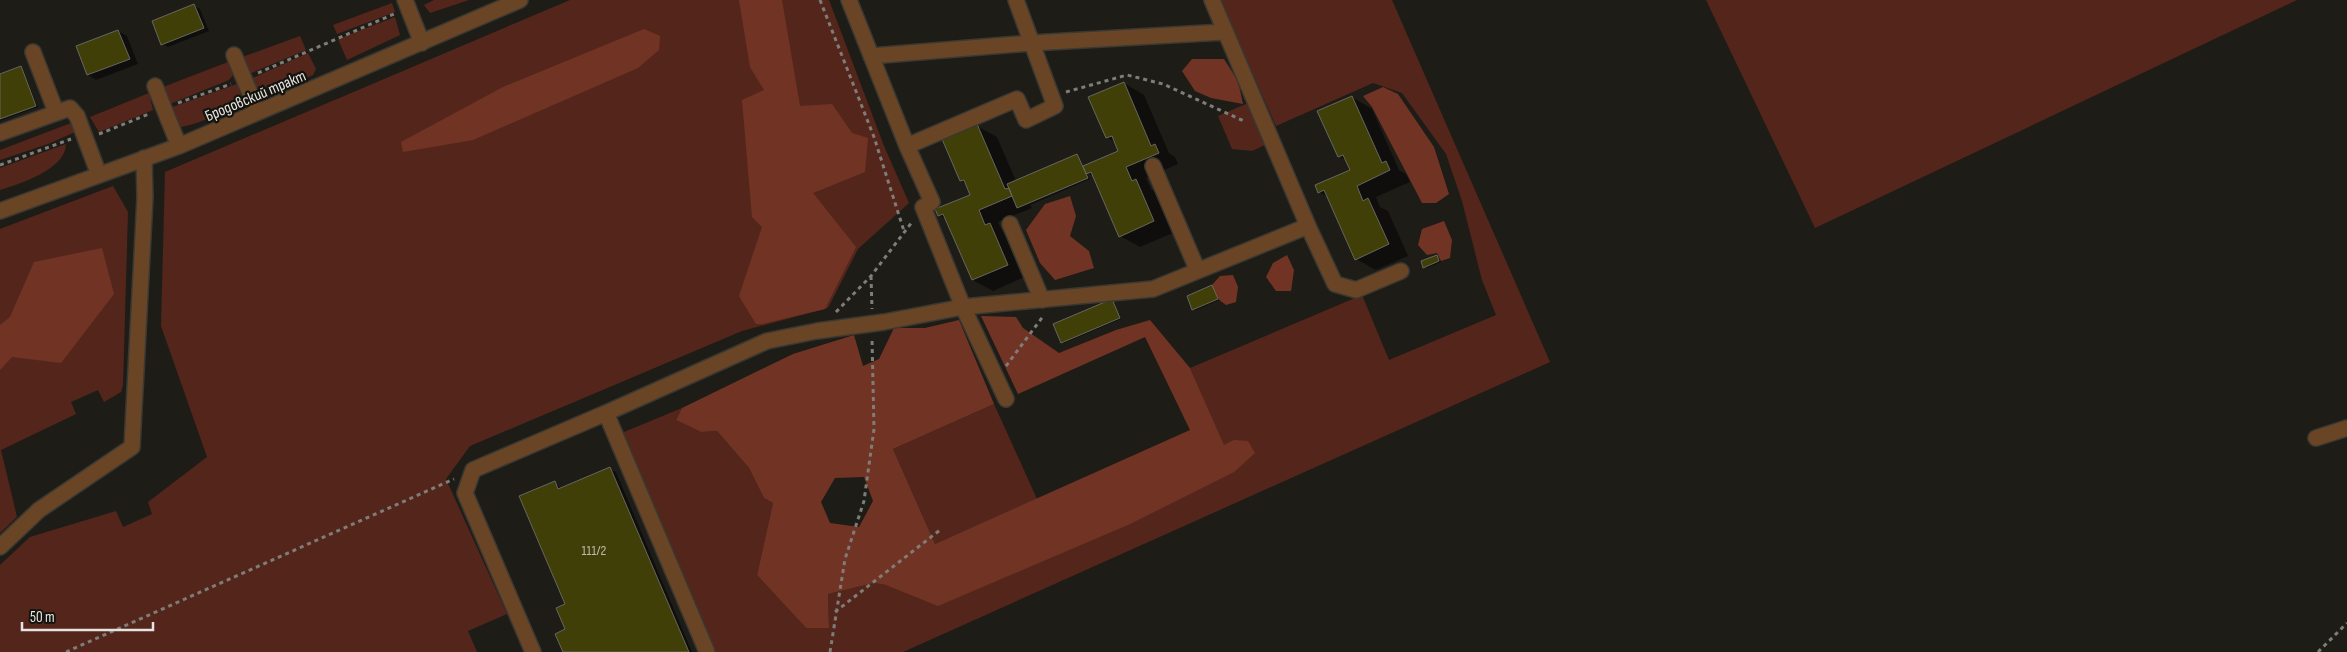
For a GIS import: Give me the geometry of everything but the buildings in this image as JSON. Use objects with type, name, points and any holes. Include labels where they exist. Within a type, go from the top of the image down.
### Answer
[{"type":"street","name":"Бродовский тракт","points":[[0,211],[179,146],[520,0]]},
{"type":"street","points":[[849,0],[906,146],[932,202],[923,207],[963,307],[1006,399]]},
{"type":"street","points":[[906,146],[1016,99],[1026,120],[1055,106],[1016,0]]},
{"type":"street","points":[[1212,0],[1224,32],[1334,284],[1356,290],[1401,270]]},
{"type":"street","points":[[407,4],[422,42]]},
{"type":"street","points":[[871,56],[1224,32]]},
{"type":"street","points":[[33,52],[56,112]]},
{"type":"street","points":[[234,55],[258,112]]},
{"type":"street","points":[[155,86],[179,146]]},
{"type":"street","points":[[0,133],[70,108],[74,111],[99,175]]},
{"type":"street","points":[[0,547],[39,510],[132,447],[146,197],[144,158]]},
{"type":"street","points":[[1153,166],[1197,270]]},
{"type":"street","points":[[1010,224],[1050,299]]},
{"type":"street","points":[[534,652],[465,493],[473,470],[767,341],[963,307],[1154,289],[1308,226]]},
{"type":"street","points":[[606,413],[707,652]]},
{"type":"street","points":[[2316,438],[2347,428]]},
{"type":"path","points":[[820,0],[874,137],[904,231]]},
{"type":"path","points":[[0,165],[73,138],[96,135],[244,79],[407,4]]},
{"type":"path","points":[[1051,96],[1127,75],[1163,84],[1268,132]]},
{"type":"path","points":[[817,331],[871,276],[923,207]]},
{"type":"path","points":[[830,652],[845,559],[864,501],[874,430],[871,276]]},
{"type":"path","points":[[997,378],[1050,299]]},
{"type":"path","points":[[66,652],[473,470]]},
{"type":"path","points":[[835,612],[940,530]]},
{"type":"path","points":[[2318,652],[2347,623]]},
{"type":"shaded area","points":[[434,0],[469,0],[430,13],[424,5]]},
{"type":"shaded area","points":[[570,0],[829,0],[884,146],[909,203],[858,249],[828,308],[742,331],[470,446],[446,479],[507,614],[468,631],[477,652],[0,652],[0,565],[30,537],[116,511],[123,527],[152,514],[148,502],[207,457],[161,326],[165,172]]},
{"type":"shaded area","points":[[739,0],[782,0],[800,106],[832,104],[852,133],[868,138],[865,172],[813,193],[856,247],[825,309],[762,324],[756,324],[739,296],[762,227],[752,217],[742,100],[764,90],[750,67]]},
{"type":"shaded area","points":[[1220,0],[1392,0],[1550,362],[903,652],[712,652],[622,444],[624,432],[682,408],[676,420],[701,432],[717,431],[749,468],[764,498],[773,503],[757,575],[806,628],[829,627],[828,594],[874,583],[886,585],[1224,446],[1190,368],[1362,295],[1389,360],[1496,315],[1482,280],[1462,201],[1446,154],[1402,93],[1373,83],[1276,126]]},
{"type":"shaded area","points":[[1706,0],[2297,0],[1815,228]]},
{"type":"shaded area","points":[[392,3],[395,12],[337,34],[333,25]]},
{"type":"shaded area","points":[[395,17],[400,35],[347,60],[338,39]]},
{"type":"shaded area","points":[[644,29],[660,36],[659,50],[638,68],[473,140],[403,152],[401,142],[503,87]]},
{"type":"shaded area","points":[[300,36],[306,50],[244,76],[237,59]]},
{"type":"shaded area","points":[[308,53],[316,69],[313,75],[255,100],[246,81]]},
{"type":"shaded area","points":[[1192,59],[1224,59],[1238,81],[1243,104],[1211,98],[1195,91],[1182,71]]},
{"type":"shaded area","points":[[228,62],[233,75],[229,80],[165,106],[158,89]]},
{"type":"shaded area","points":[[237,84],[242,97],[230,108],[201,121],[175,128],[167,109]]},
{"type":"shaded area","points":[[1383,87],[1398,94],[1434,147],[1449,194],[1436,203],[1422,203],[1372,107],[1363,96]]},
{"type":"shaded area","points":[[149,93],[153,110],[99,132],[90,117]]},
{"type":"shaded area","points":[[1248,103],[1265,145],[1252,151],[1232,149],[1218,116]]},
{"type":"shaded area","points":[[79,120],[82,129],[48,144],[0,160],[0,150]]},
{"type":"shaded area","points":[[66,144],[64,153],[50,168],[19,184],[0,190],[0,168]]},
{"type":"shaded area","points":[[113,186],[128,212],[123,385],[121,392],[104,402],[98,390],[71,402],[76,414],[1,450],[17,517],[0,533],[0,229]]},
{"type":"shaded area","points":[[1070,196],[1076,216],[1070,236],[1089,251],[1094,268],[1055,280],[1040,263],[1026,230],[1045,204]]},
{"type":"shaded area","points":[[1444,221],[1452,240],[1450,258],[1441,261],[1437,253],[1427,255],[1418,245],[1422,229]]},
{"type":"shaded area","points":[[102,248],[114,294],[61,363],[12,357],[0,370],[0,325],[10,317],[34,262]]},
{"type":"shaded area","points":[[1287,255],[1294,270],[1291,291],[1276,291],[1266,277],[1273,263]]},
{"type":"shaded area","points":[[1233,275],[1238,287],[1236,302],[1226,305],[1218,299],[1212,285],[1220,276]]},
{"type":"shaded area","points":[[981,316],[1016,317],[1023,328],[1059,353],[1116,330],[1150,320],[1190,368],[1224,445],[1234,440],[1248,441],[1255,453],[1234,472],[1130,524],[938,606],[886,585],[874,583],[828,594],[829,628],[806,628],[757,575],[773,503],[764,498],[749,468],[717,431],[701,432],[676,420],[682,408],[793,354],[854,335],[863,366],[879,359],[894,328],[925,328],[959,320],[994,404],[893,449],[935,544],[1190,430],[1145,337],[1018,394]],"holes":[[[864,477],[873,501],[859,527],[830,523],[821,502],[835,478]]]},
{"type":"shaded area","points":[[994,404],[1037,499],[935,544],[893,449]]}]
